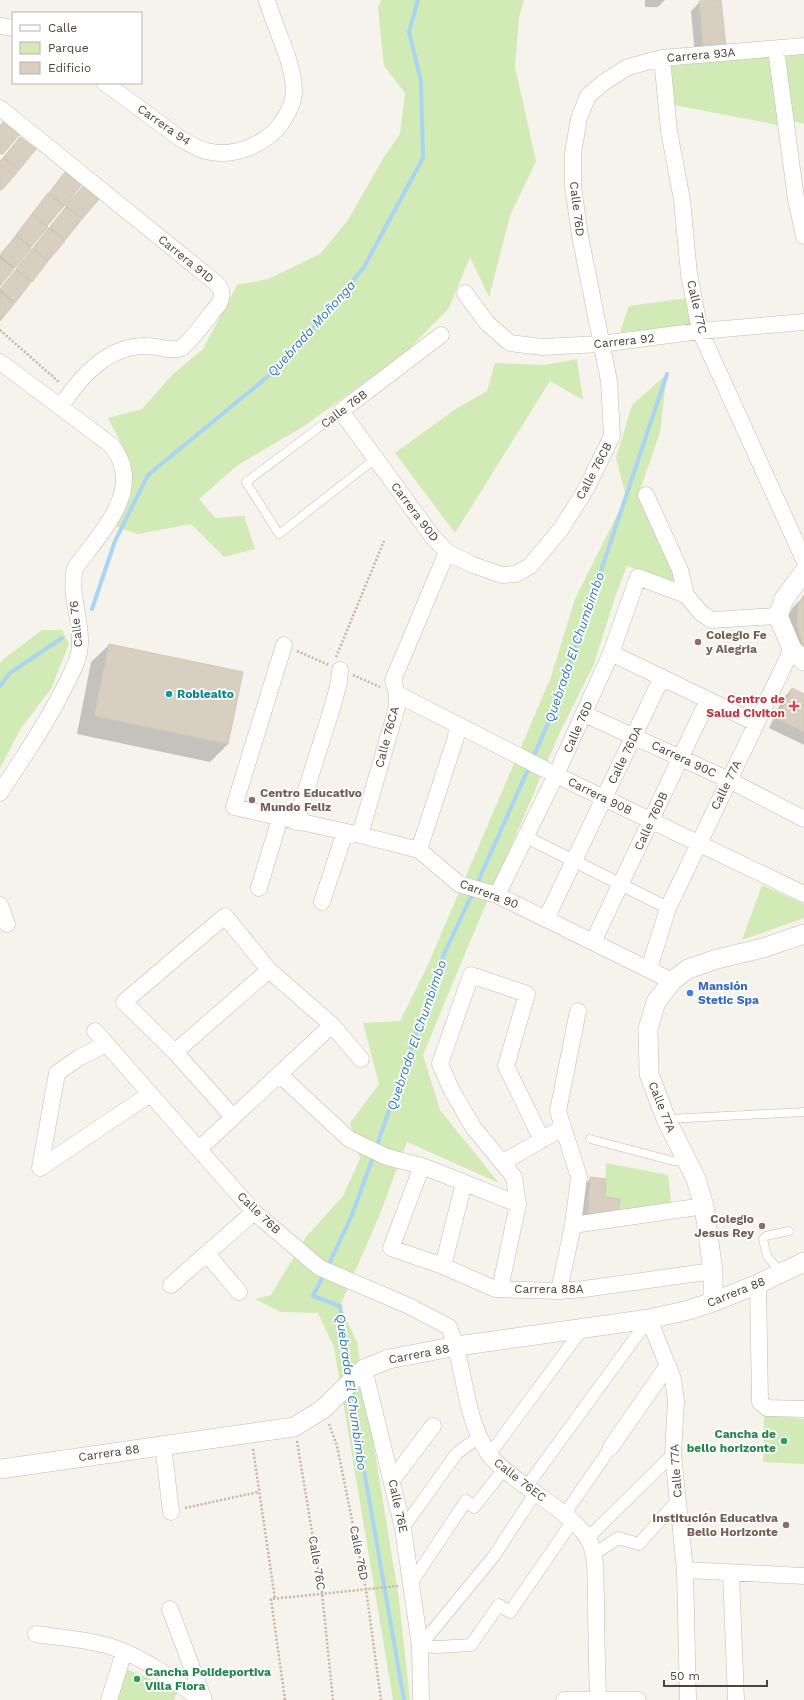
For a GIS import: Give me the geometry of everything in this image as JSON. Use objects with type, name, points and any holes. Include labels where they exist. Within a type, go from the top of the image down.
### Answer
[{"type":"street","name":"Carrera 94","points":[[106,84],[181,139],[206,151],[233,152],[255,145],[269,137],[278,127],[291,105],[294,93],[290,66],[267,0]]},
{"type":"street","points":[[0,26],[12,28]]},
{"type":"street","name":"Carrera 93A","points":[[604,82],[628,67],[662,58],[804,46]]},
{"type":"street","points":[[776,49],[796,199],[804,236]]},
{"type":"street","name":"Calle 77C","points":[[662,58],[668,131],[682,200],[689,274],[700,332],[804,560]]},
{"type":"street","name":"Calle 76D","points":[[601,344],[576,207],[573,186],[573,154],[579,118],[588,96],[604,82]]},
{"type":"street","name":"Carrera 91D","points":[[0,108],[216,284],[221,290],[222,298],[219,304],[183,346],[174,349],[142,346],[117,352],[97,363],[70,392],[61,406]]},
{"type":"street","name":"Carrera 92","points":[[465,293],[487,323],[510,343],[542,347],[601,344],[700,332],[804,322]]},
{"type":"street","name":"Calle 76B","points":[[341,411],[441,335]]},
{"type":"street","name":"Calle 76CB","points":[[516,574],[530,566],[561,529],[586,489],[612,436],[609,381],[601,344]]},
{"type":"street","points":[[0,362],[61,406]]},
{"type":"street","name":"Calle 76","points":[[0,793],[59,699],[78,659],[80,643],[73,598],[75,568],[119,506],[123,489],[124,472],[115,450],[106,440],[61,406]]},
{"type":"street","name":"Carrera 90D","points":[[341,411],[432,536],[447,552],[473,565],[502,575],[516,574]]},
{"type":"street","points":[[646,495],[680,570],[686,595],[701,614],[712,620],[778,616],[784,599],[804,572]]},
{"type":"street","name":"Calle 76CA","points":[[322,902],[352,833],[397,707],[397,694],[393,680],[447,552]]},
{"type":"street","name":"Calle 76D","points":[[497,895],[584,714],[611,653],[638,577],[686,595]]},
{"type":"street","name":"Calle 77A","points":[[649,969],[668,908],[698,843],[756,723],[798,655],[778,616]]},
{"type":"street","name":"Carrera 90","points":[[284,644],[234,807],[296,822],[352,833],[418,850],[459,884],[497,895],[672,981]]},
{"type":"street","points":[[611,653],[756,723]]},
{"type":"street","points":[[296,822],[333,705],[339,682],[338,664]]},
{"type":"street","name":"Calle 76DA","points":[[546,919],[662,677]]},
{"type":"street","name":"Carrera 90B","points":[[397,694],[556,775],[804,894]]},
{"type":"street","name":"Calle 76DB","points":[[594,942],[708,700]]},
{"type":"street","name":"Carrera 90C","points":[[584,714],[729,780],[804,819]]},
{"type":"street","points":[[418,850],[456,737],[457,725]]},
{"type":"street","points":[[259,888],[280,818]]},
{"type":"street","points":[[526,837],[668,908]]},
{"type":"street","points":[[0,905],[7,924]]},
{"type":"street","points":[[233,1117],[175,1052],[124,1002],[225,916],[269,970],[332,1025],[361,1058]]},
{"type":"street","name":"Calle 77A","points":[[713,1302],[713,1271],[704,1206],[696,1179],[666,1119],[649,1074],[648,1029],[656,1002],[672,981],[688,969],[717,959],[763,948],[804,934]]},
{"type":"street","points":[[175,1052],[269,970]]},
{"type":"street","points":[[500,1289],[518,1204],[514,1177],[473,1127],[452,1091],[440,1064],[471,975],[527,994],[506,1066],[542,1140]]},
{"type":"street","points":[[558,1290],[573,1225],[579,1177],[576,1163],[562,1128],[558,1111],[578,1011]]},
{"type":"street","points":[[199,1149],[332,1025]]},
{"type":"street","name":"Calle 76B","points":[[95,1031],[254,1212],[320,1268],[409,1306],[449,1327],[457,1346]]},
{"type":"street","points":[[106,1044],[80,1057],[57,1072],[40,1168],[150,1094]]},
{"type":"street","points":[[279,1074],[349,1139],[387,1157],[422,1166],[518,1204]]},
{"type":"street","points":[[502,1163],[562,1128]]},
{"type":"street","name":"Carrera 88A","points":[[422,1166],[391,1248],[443,1266],[495,1288],[558,1290],[584,1289],[713,1271]]},
{"type":"street","points":[[443,1266],[464,1183]]},
{"type":"street","points":[[573,1225],[704,1206]]},
{"type":"street","points":[[171,1285],[254,1212]]},
{"type":"street","points":[[207,1254],[240,1292]]},
{"type":"street","name":"Carrera 88","points":[[0,1469],[294,1427],[323,1409],[354,1378],[389,1359],[457,1346],[649,1319],[689,1310],[758,1284],[804,1262]]},
{"type":"street","points":[[758,1284],[760,1402],[767,1408],[804,1409]]},
{"type":"street","points":[[420,1646],[494,1556],[531,1489],[649,1319]]},
{"type":"street","name":"Calle 77A","points":[[649,1319],[673,1379],[676,1401],[673,1454],[685,1570],[688,1700]]},
{"type":"street","points":[[489,1455],[583,1328]]},
{"type":"street","name":"Calle 76EC","points":[[457,1346],[470,1412],[478,1437],[489,1455],[504,1469],[568,1518],[588,1538],[594,1554],[598,1699]]},
{"type":"street","points":[[420,1646],[438,1647],[471,1644],[499,1605],[510,1612],[611,1447],[668,1365]]},
{"type":"street","name":"Calle 76E","points":[[354,1378],[393,1479],[403,1528],[420,1646],[421,1700]]},
{"type":"street","points":[[393,1479],[433,1426]]},
{"type":"street","points":[[403,1528],[457,1453],[478,1437]]},
{"type":"street","points":[[163,1445],[171,1512]]},
{"type":"street","points":[[588,1538],[673,1454]]},
{"type":"street","points":[[410,1585],[466,1501],[474,1507],[504,1469]]},
{"type":"street","points":[[594,1554],[618,1538],[639,1544],[678,1501]]},
{"type":"street","points":[[685,1570],[804,1576]]},
{"type":"street","points":[[732,1573],[736,1700]]},
{"type":"street","points":[[170,1609],[203,1700]]},
{"type":"street","points":[[36,1634],[99,1643],[124,1652],[156,1669],[203,1700]]},
{"type":"street","points":[[109,1700],[124,1652]]},
{"type":"street","points":[[564,1700],[638,1700]]},
{"type":"lane","name":"Calle 76B","points":[[341,411],[246,482],[279,534],[375,459]]},
{"type":"lane","points":[[666,1119],[804,1112]]},
{"type":"lane","points":[[590,1139],[673,1161],[686,1161]]},
{"type":"lane","points":[[781,1273],[768,1256],[763,1239],[766,1236],[788,1232]]},
{"type":"path","points":[[0,330],[70,392]]},
{"type":"path","points":[[338,664],[384,541]]},
{"type":"path","name":"Calle 76D","points":[[323,1409],[337,1446],[366,1589],[381,1700]]},
{"type":"path","name":"Calle 76C","points":[[294,1427],[322,1593],[334,1700]]},
{"type":"path","points":[[252,1434],[285,1700]]},
{"type":"path","points":[[171,1512],[258,1492]]},
{"type":"path","points":[[273,1599],[410,1585]]},
{"type":"green space","points":[[381,0],[524,0],[519,17],[515,67],[536,161],[510,216],[489,297],[470,257],[449,308],[405,353],[304,426],[238,465],[199,499],[215,518],[244,516],[255,549],[224,557],[191,524],[138,534],[114,526],[128,499],[131,463],[108,418],[142,409],[172,375],[203,349],[237,285],[268,279],[320,254],[348,220],[384,157],[400,134],[405,93],[384,66],[378,8]]},
{"type":"green space","points":[[804,49],[804,124],[792,121],[780,52]]},
{"type":"green space","points":[[772,54],[778,125],[674,105],[671,66]]},
{"type":"green space","points":[[687,298],[694,327],[620,332],[629,306]]},
{"type":"green space","points":[[577,359],[583,400],[550,381],[455,533],[395,453],[454,410],[487,391],[495,363],[545,365]]},
{"type":"green space","points":[[667,374],[660,432],[638,496],[677,582],[627,566],[616,594],[594,664],[560,732],[423,1055],[440,1110],[499,1183],[407,1142],[380,1214],[340,1306],[357,1342],[399,1600],[410,1700],[393,1700],[334,1347],[318,1313],[281,1312],[255,1299],[271,1295],[306,1237],[343,1196],[360,1159],[350,1123],[379,1084],[363,1023],[400,1021],[427,967],[551,677],[575,599],[626,497],[616,458],[632,405]]},
{"type":"green space","points":[[42,630],[62,630],[69,644],[51,689],[21,728],[0,768],[0,663]]},
{"type":"green space","points":[[762,885],[804,904],[804,918],[742,940]]},
{"type":"green space","points":[[606,1163],[668,1175],[672,1207],[618,1216],[619,1199],[605,1197]]},
{"type":"green space","name":"Cancha de bello horizonte","points":[[764,1415],[804,1419],[804,1464],[763,1462]]},
{"type":"green space","name":"Cancha Polideportiva Villa Flora","points":[[126,1669],[178,1690],[174,1700],[113,1700]]},
{"type":"building","points":[[721,0],[726,46],[703,47],[699,1]]},
{"type":"building","points":[[3,122],[19,135],[2,155],[0,153],[0,126]]},
{"type":"building","points":[[20,137],[36,149],[19,170],[4,157]]},
{"type":"building","points":[[3,158],[19,170],[2,190],[0,189],[0,161]]},
{"type":"building","points":[[65,172],[81,185],[65,206],[49,193]]},
{"type":"building","points":[[83,186],[99,199],[82,219],[66,206]]},
{"type":"building","points":[[48,193],[64,206],[47,226],[32,214]]},
{"type":"building","points":[[66,207],[82,219],[65,240],[50,227]]},
{"type":"building","points":[[32,214],[48,227],[31,247],[16,235]]},
{"type":"building","points":[[49,228],[65,241],[48,261],[33,248]]},
{"type":"building","points":[[16,236],[31,248],[15,268],[0,255]]},
{"type":"building","points":[[32,249],[48,261],[32,282],[16,269]]},
{"type":"building","points":[[0,258],[14,269],[0,286]]},
{"type":"building","points":[[16,270],[31,282],[15,303],[0,289]]},
{"type":"building","points":[[0,292],[14,304],[0,321]]},
{"type":"building","points":[[804,595],[804,649],[797,625],[798,605]]},
{"type":"building","name":"Roblealto","points":[[109,644],[243,672],[228,744],[94,716]]},
{"type":"building","name":"Centro de Salud Civiton","points":[[792,688],[804,694],[804,732],[777,719]]},
{"type":"building","points":[[590,1177],[606,1179],[605,1197],[620,1199],[618,1216],[588,1213]]},
{"type":"waterway","name":"Quebrada Moñonga","points":[[92,609],[115,541],[148,475],[277,369],[339,298],[364,267],[423,158],[421,81],[409,32],[418,0]]},
{"type":"waterway","name":"Quebrada El Chumbimbo","points":[[533,758],[557,702],[667,374]]},
{"type":"waterway","name":"Quebrada Moñonga","points":[[0,686],[10,673],[62,638]]},
{"type":"waterway","name":"Quebrada El Chumbimbo","points":[[476,886],[530,765]]},
{"type":"waterway","name":"Quebrada El Chumbimbo","points":[[376,1148],[444,954],[473,892]]},
{"type":"waterway","name":"Quebrada El Chumbimbo","points":[[327,1268],[352,1215],[374,1154]]},
{"type":"waterway","name":"Quebrada El Chumbimbo","points":[[324,1274],[313,1296],[340,1306],[350,1375]]},
{"type":"waterway","name":"Quebrada El Chumbimbo","points":[[352,1388],[363,1464],[404,1700]]},
{"type":"place","name":"Colegio Fe y Alegria","points":[[698,642]]},
{"type":"place","name":"Roblealto","points":[[169,694]]},
{"type":"place","name":"Centro de Salud Civiton","points":[[794,706]]},
{"type":"place","name":"Centro Educativo Mundo Feliz","points":[[252,800]]},
{"type":"place","name":"Mansión Stetic Spa","points":[[690,993]]},
{"type":"place","name":"Colegio Jesus Rey","points":[[762,1226]]},
{"type":"place","name":"Cancha de bello horizonte","points":[[784,1441]]},
{"type":"place","name":"Institución Educativa Bello Horizonte","points":[[786,1525]]},
{"type":"place","name":"Cancha Polideportiva Villa Flora","points":[[137,1679]]}]
